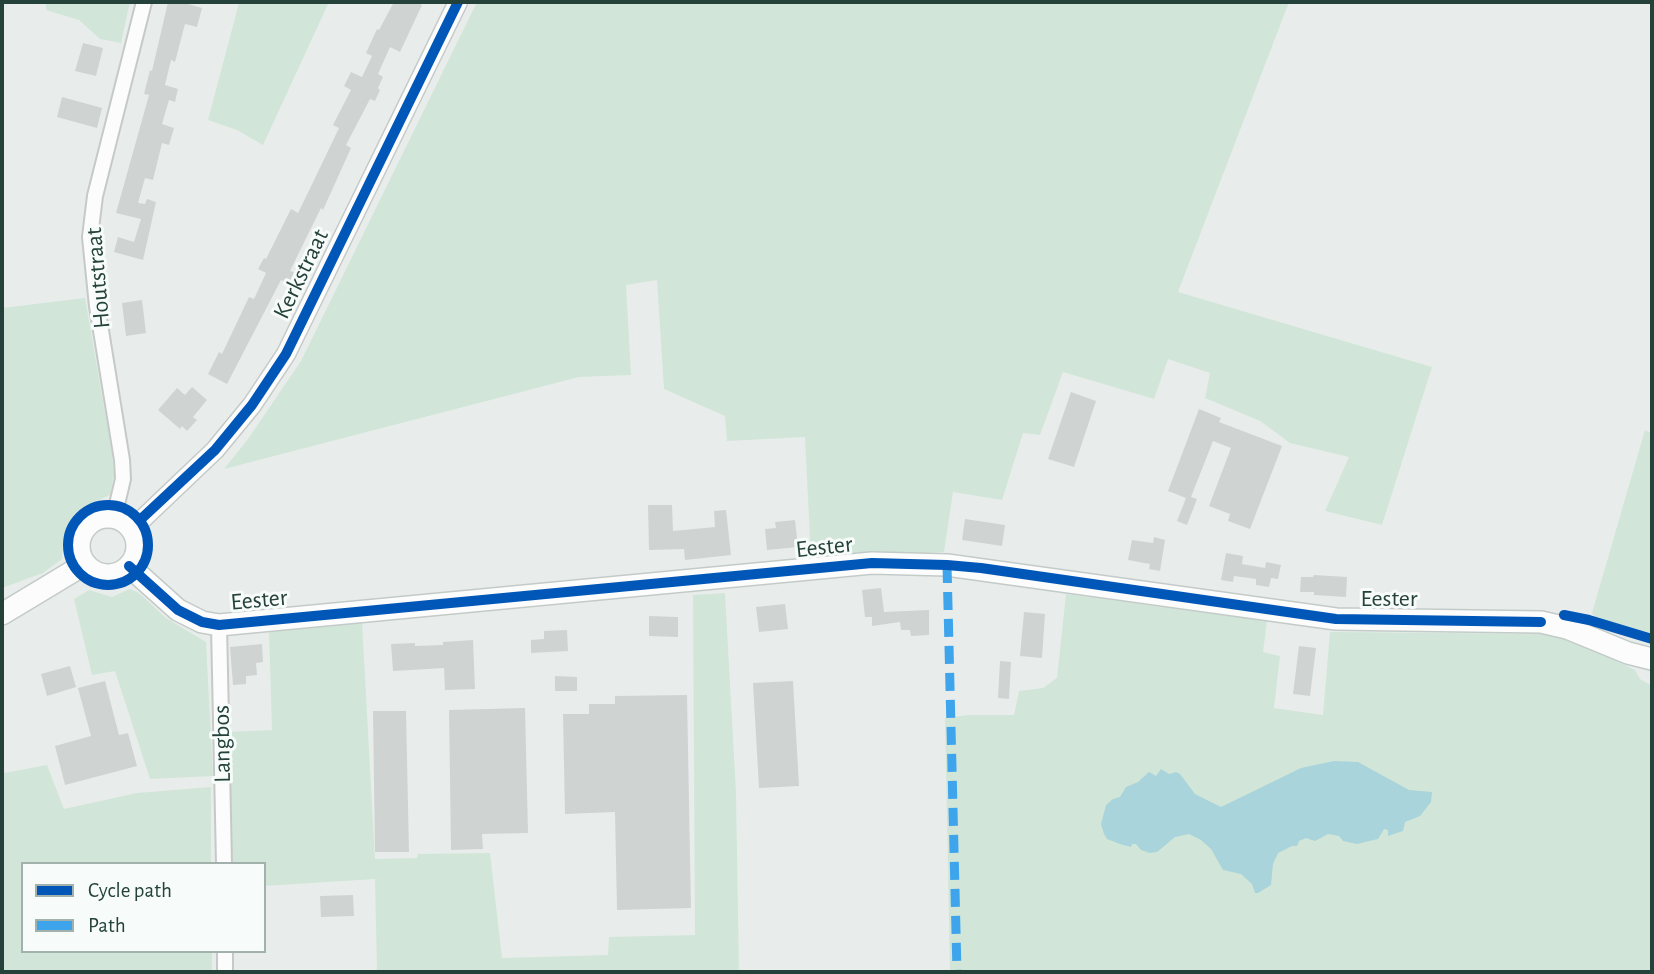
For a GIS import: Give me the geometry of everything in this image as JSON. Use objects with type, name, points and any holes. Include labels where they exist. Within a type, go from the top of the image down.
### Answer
[{"type":"main road","points":[[114,517],[124,521],[132,529],[137,545],[129,566],[116,574],[106,575],[85,564],[79,548],[80,538],[85,528],[97,518],[114,517]]},
{"type":"main road","name":"Eester","points":[[129,566],[178,610],[202,622],[219,625],[872,563],[935,564],[981,568],[1336,619],[1541,622],[1567,628],[1652,660]]},
{"type":"main road","points":[[2,614],[85,564]]},
{"type":"street","name":"Houtstraat","points":[[114,517],[122,479],[122,460],[97,306],[90,237],[95,196],[144,2]]},
{"type":"street","name":"Kerkstraat","points":[[132,529],[215,450],[252,405],[286,354],[458,2]]},
{"type":"street","name":"Langbos","points":[[219,625],[224,862]]},
{"type":"street","points":[[225,953],[225,972]]},
{"type":"green space","points":[[46,2],[130,2],[121,43],[100,39],[79,20],[46,10]]},
{"type":"green space","points":[[236,2],[329,2],[263,145],[237,130],[208,120],[239,3]]},
{"type":"green space","points":[[477,2],[1289,2],[1178,292],[1432,367],[1382,525],[1325,511],[1349,457],[1290,443],[1260,421],[1205,398],[1210,373],[1168,359],[1154,399],[1063,372],[1040,435],[1023,433],[1002,500],[953,492],[944,552],[811,559],[805,437],[727,441],[725,416],[664,389],[657,280],[626,285],[631,375],[579,377],[224,469],[248,439],[301,361]]},
{"type":"green space","points":[[85,298],[112,453],[114,475],[110,495],[90,504],[72,518],[63,538],[62,559],[43,573],[2,588],[2,308]]},
{"type":"green space","points":[[1645,430],[1652,434],[1650,636],[1596,620],[1592,613]]},
{"type":"green space","points":[[130,589],[139,593],[166,618],[206,642],[213,776],[150,779],[115,671],[92,675],[74,599],[89,590],[112,597]]},
{"type":"green space","points":[[725,593],[736,793],[739,972],[377,972],[375,879],[266,886],[266,862],[231,862],[228,732],[272,730],[269,631],[362,622],[375,859],[417,858],[418,854],[490,853],[502,958],[608,955],[609,937],[695,935],[693,595]]},
{"type":"green space","points":[[1066,594],[1267,621],[1263,652],[1280,656],[1274,708],[1323,715],[1330,632],[1554,634],[1582,644],[1635,670],[1640,679],[1652,686],[1652,972],[950,972],[945,718],[1014,715],[1019,691],[1043,688],[1057,678]]},
{"type":"green space","points":[[47,765],[64,809],[137,793],[211,787],[211,862],[21,862],[21,953],[212,953],[212,972],[2,972],[2,769],[4,773]]},
{"type":"water","points":[[1334,761],[1358,762],[1409,790],[1432,792],[1431,802],[1420,816],[1405,822],[1403,831],[1388,836],[1388,830],[1384,829],[1378,839],[1357,844],[1328,834],[1315,841],[1306,838],[1299,841],[1297,846],[1278,853],[1273,864],[1271,885],[1258,893],[1255,893],[1252,884],[1241,874],[1223,870],[1211,849],[1189,834],[1175,837],[1157,852],[1150,853],[1141,850],[1136,844],[1131,847],[1107,839],[1101,824],[1106,805],[1120,797],[1126,787],[1138,782],[1149,772],[1156,776],[1161,769],[1169,774],[1176,772],[1195,794],[1221,807],[1301,768]]},
{"type":"building","points":[[168,2],[189,2],[188,4],[202,8],[197,27],[185,24],[175,62],[171,60],[165,85],[178,89],[175,102],[169,100],[162,124],[174,128],[169,145],[162,143],[153,180],[145,178],[138,203],[145,204],[147,199],[156,202],[143,260],[114,252],[118,237],[134,242],[141,219],[116,213],[149,95],[144,94]]},
{"type":"building","points":[[394,2],[416,2],[422,5],[400,52],[390,47],[378,74],[383,77],[378,88],[380,90],[375,101],[370,99],[346,145],[351,148],[323,210],[321,208],[290,271],[294,272],[289,283],[281,280],[227,384],[208,374],[219,352],[222,354],[249,297],[254,299],[266,273],[258,269],[264,258],[266,259],[291,209],[298,213],[339,128],[333,125],[351,90],[344,86],[351,72],[362,77],[372,56],[366,53]]},
{"type":"building","points":[[83,43],[103,48],[96,76],[75,71]]},
{"type":"building","points":[[62,97],[102,108],[97,128],[57,117]]},
{"type":"building","points":[[142,300],[146,333],[126,336],[122,303]]},
{"type":"building","points":[[192,387],[207,400],[193,417],[197,420],[187,431],[182,426],[180,429],[158,410],[177,388],[185,395]]},
{"type":"building","points":[[1071,392],[1096,401],[1074,467],[1048,459]]},
{"type":"building","points":[[1199,409],[1221,418],[1219,422],[1282,446],[1250,529],[1228,521],[1230,514],[1209,506],[1231,448],[1213,441],[1191,497],[1197,499],[1187,525],[1177,521],[1186,498],[1168,491]]},
{"type":"building","points":[[648,505],[672,505],[673,531],[715,527],[714,511],[726,510],[731,555],[685,560],[684,549],[649,550]]},
{"type":"building","points":[[965,519],[1005,525],[1002,546],[962,540]]},
{"type":"building","points":[[795,520],[798,547],[767,550],[765,529],[776,528],[775,522]]},
{"type":"building","points":[[1154,537],[1165,540],[1160,571],[1149,569],[1150,564],[1128,560],[1132,540],[1153,543]]},
{"type":"building","points":[[1226,553],[1243,556],[1242,564],[1265,568],[1266,562],[1281,565],[1278,579],[1271,578],[1269,587],[1256,585],[1256,579],[1234,576],[1233,582],[1221,580]]},
{"type":"building","points":[[1301,577],[1347,577],[1346,597],[1300,592]]},
{"type":"building","points":[[881,588],[884,612],[929,610],[929,635],[911,636],[910,630],[901,630],[900,622],[872,626],[872,617],[865,617],[862,590]]},
{"type":"building","points":[[785,604],[788,629],[759,632],[756,607]]},
{"type":"building","points":[[1024,612],[1045,614],[1042,658],[1020,656]]},
{"type":"building","points":[[649,616],[678,617],[678,637],[649,636]]},
{"type":"building","points":[[567,630],[568,651],[531,653],[531,640],[544,639],[544,631]]},
{"type":"building","points":[[473,640],[475,689],[445,690],[444,668],[393,671],[391,644],[443,645],[443,642]]},
{"type":"building","points":[[262,644],[263,662],[256,663],[257,675],[246,676],[246,684],[233,685],[230,647]]},
{"type":"building","points":[[1299,646],[1316,648],[1310,696],[1293,694]]},
{"type":"building","points":[[1000,661],[1011,662],[1009,699],[998,698]]},
{"type":"building","points":[[70,666],[76,687],[47,696],[41,674]]},
{"type":"building","points":[[555,676],[577,677],[577,691],[555,691]]},
{"type":"building","points":[[105,681],[119,735],[128,733],[137,766],[65,785],[55,746],[91,736],[78,688]]},
{"type":"building","points":[[793,681],[799,786],[759,788],[753,683]]},
{"type":"building","points":[[687,695],[691,908],[617,910],[615,812],[565,814],[563,714],[589,714],[589,704],[615,704],[615,696]]},
{"type":"building","points":[[525,708],[528,833],[482,834],[483,849],[451,850],[449,710]]},
{"type":"building","points":[[373,711],[406,711],[409,852],[375,852]]},
{"type":"building","points":[[353,895],[354,916],[321,917],[320,896]]},
{"type":"marked path","points":[[947,565],[957,972]]},
{"type":"cycle path","points":[[140,520],[215,450],[252,405],[286,354],[458,2]]},
{"type":"cycle path","points":[[108,505],[123,508],[136,517],[145,530],[148,545],[145,560],[136,573],[123,582],[108,585],[93,582],[80,573],[71,560],[68,545],[71,530],[80,517],[93,508],[108,505]]},
{"type":"cycle path","points":[[129,566],[178,610],[202,622],[219,625],[872,563],[981,568],[1336,619],[1541,622]]},
{"type":"cycle path","points":[[1564,615],[1652,639]]}]
